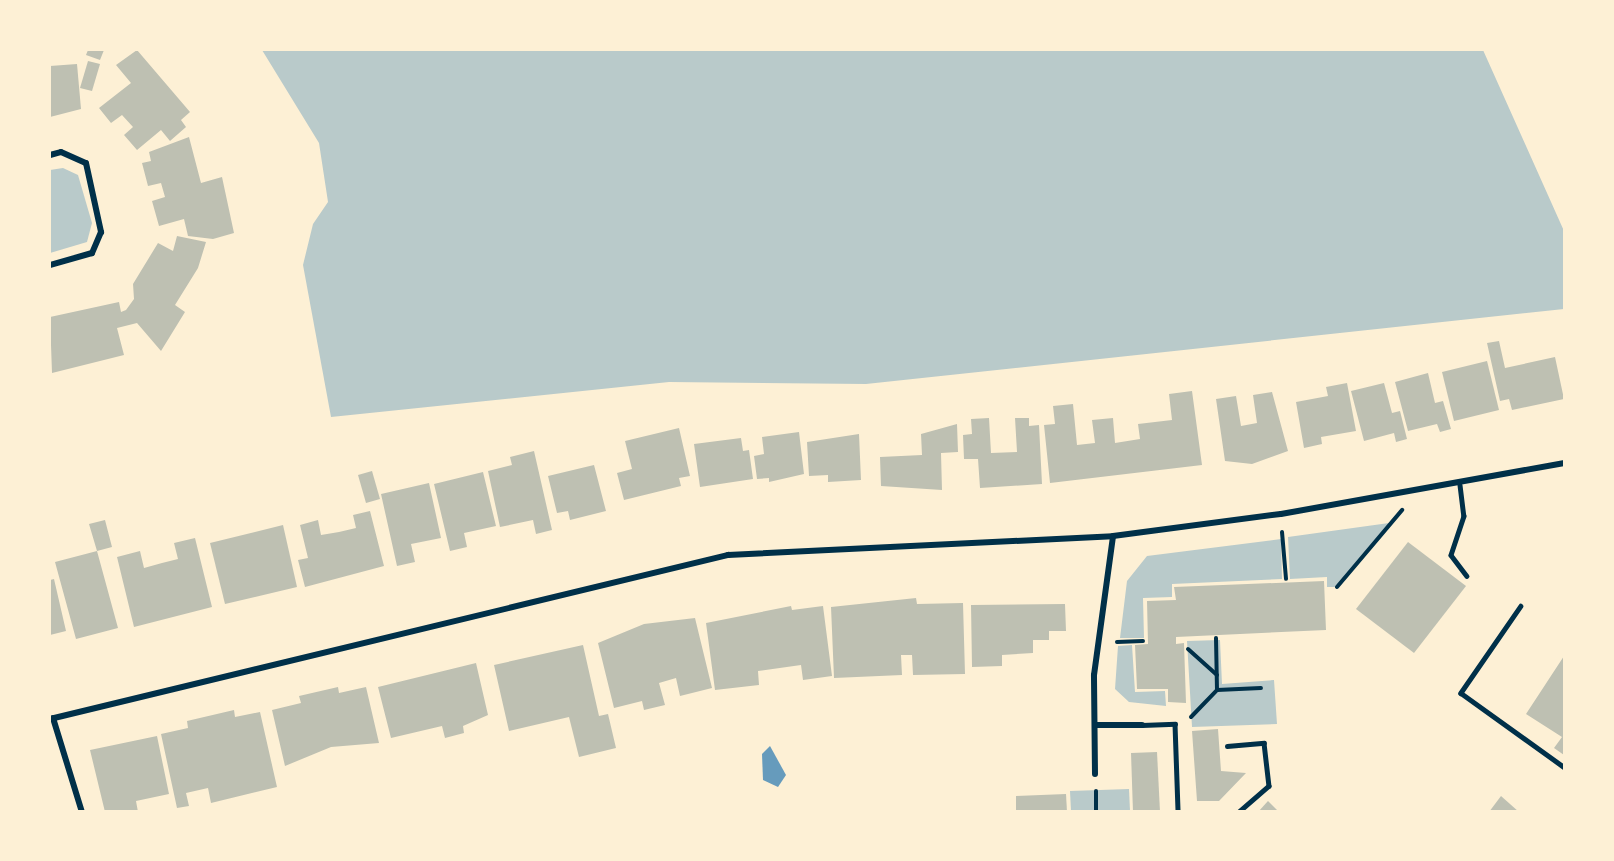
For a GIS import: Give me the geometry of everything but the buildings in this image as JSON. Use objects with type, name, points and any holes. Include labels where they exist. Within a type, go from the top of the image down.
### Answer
[{"type":"street","points":[[50,155],[61,152],[86,163],[101,232],[92,253],[50,265]]},
{"type":"street","points":[[82,812],[51,718],[729,555],[1113,536],[1281,514],[1460,485],[1564,463]]},
{"type":"street","points":[[1095,774],[1099,643],[1113,536]]},
{"type":"street","points":[[1095,725],[1142,725]]},
{"type":"lane","points":[[1460,485],[1464,516],[1451,555],[1467,576]]},
{"type":"lane","points":[[1521,606],[1461,693],[1564,767]]},
{"type":"lane","points":[[1142,725],[1175,724],[1178,812]]},
{"type":"lane","points":[[1227,746],[1264,743],[1269,786],[1239,812]]},
{"type":"path","points":[[1337,587],[1395,524],[1410,493]]},
{"type":"path","points":[[1281,514],[1286,579]]},
{"type":"path","points":[[1216,638],[1217,690]]},
{"type":"path","points":[[1099,643],[1143,641]]},
{"type":"path","points":[[1188,649],[1217,675]]},
{"type":"path","points":[[1191,717],[1217,690],[1261,688]]},
{"type":"shaded area","points":[[262,50],[1483,50],[1564,231],[1564,309],[866,384],[669,382],[331,417],[303,265],[313,224],[328,202],[319,143]]},
{"type":"shaded area","points":[[63,168],[78,175],[92,223],[87,242],[50,253],[50,170]]},
{"type":"shaded area","points":[[1389,523],[1335,587],[1327,587],[1327,577],[1290,579],[1288,537]]},
{"type":"shaded area","points":[[1281,539],[1282,579],[1172,584],[1172,597],[1143,598],[1144,638],[1120,638],[1127,581],[1147,556]]},
{"type":"shaded area","points":[[1220,640],[1222,684],[1274,680],[1277,724],[1192,727],[1187,641]]},
{"type":"shaded area","points":[[1132,645],[1135,692],[1165,691],[1166,706],[1129,702],[1115,689],[1118,646]]},
{"type":"shaded area","points":[[1129,789],[1130,811],[1071,811],[1070,791]]},
{"type":"water","points":[[770,746],[786,775],[778,787],[763,780],[762,754]]}]
